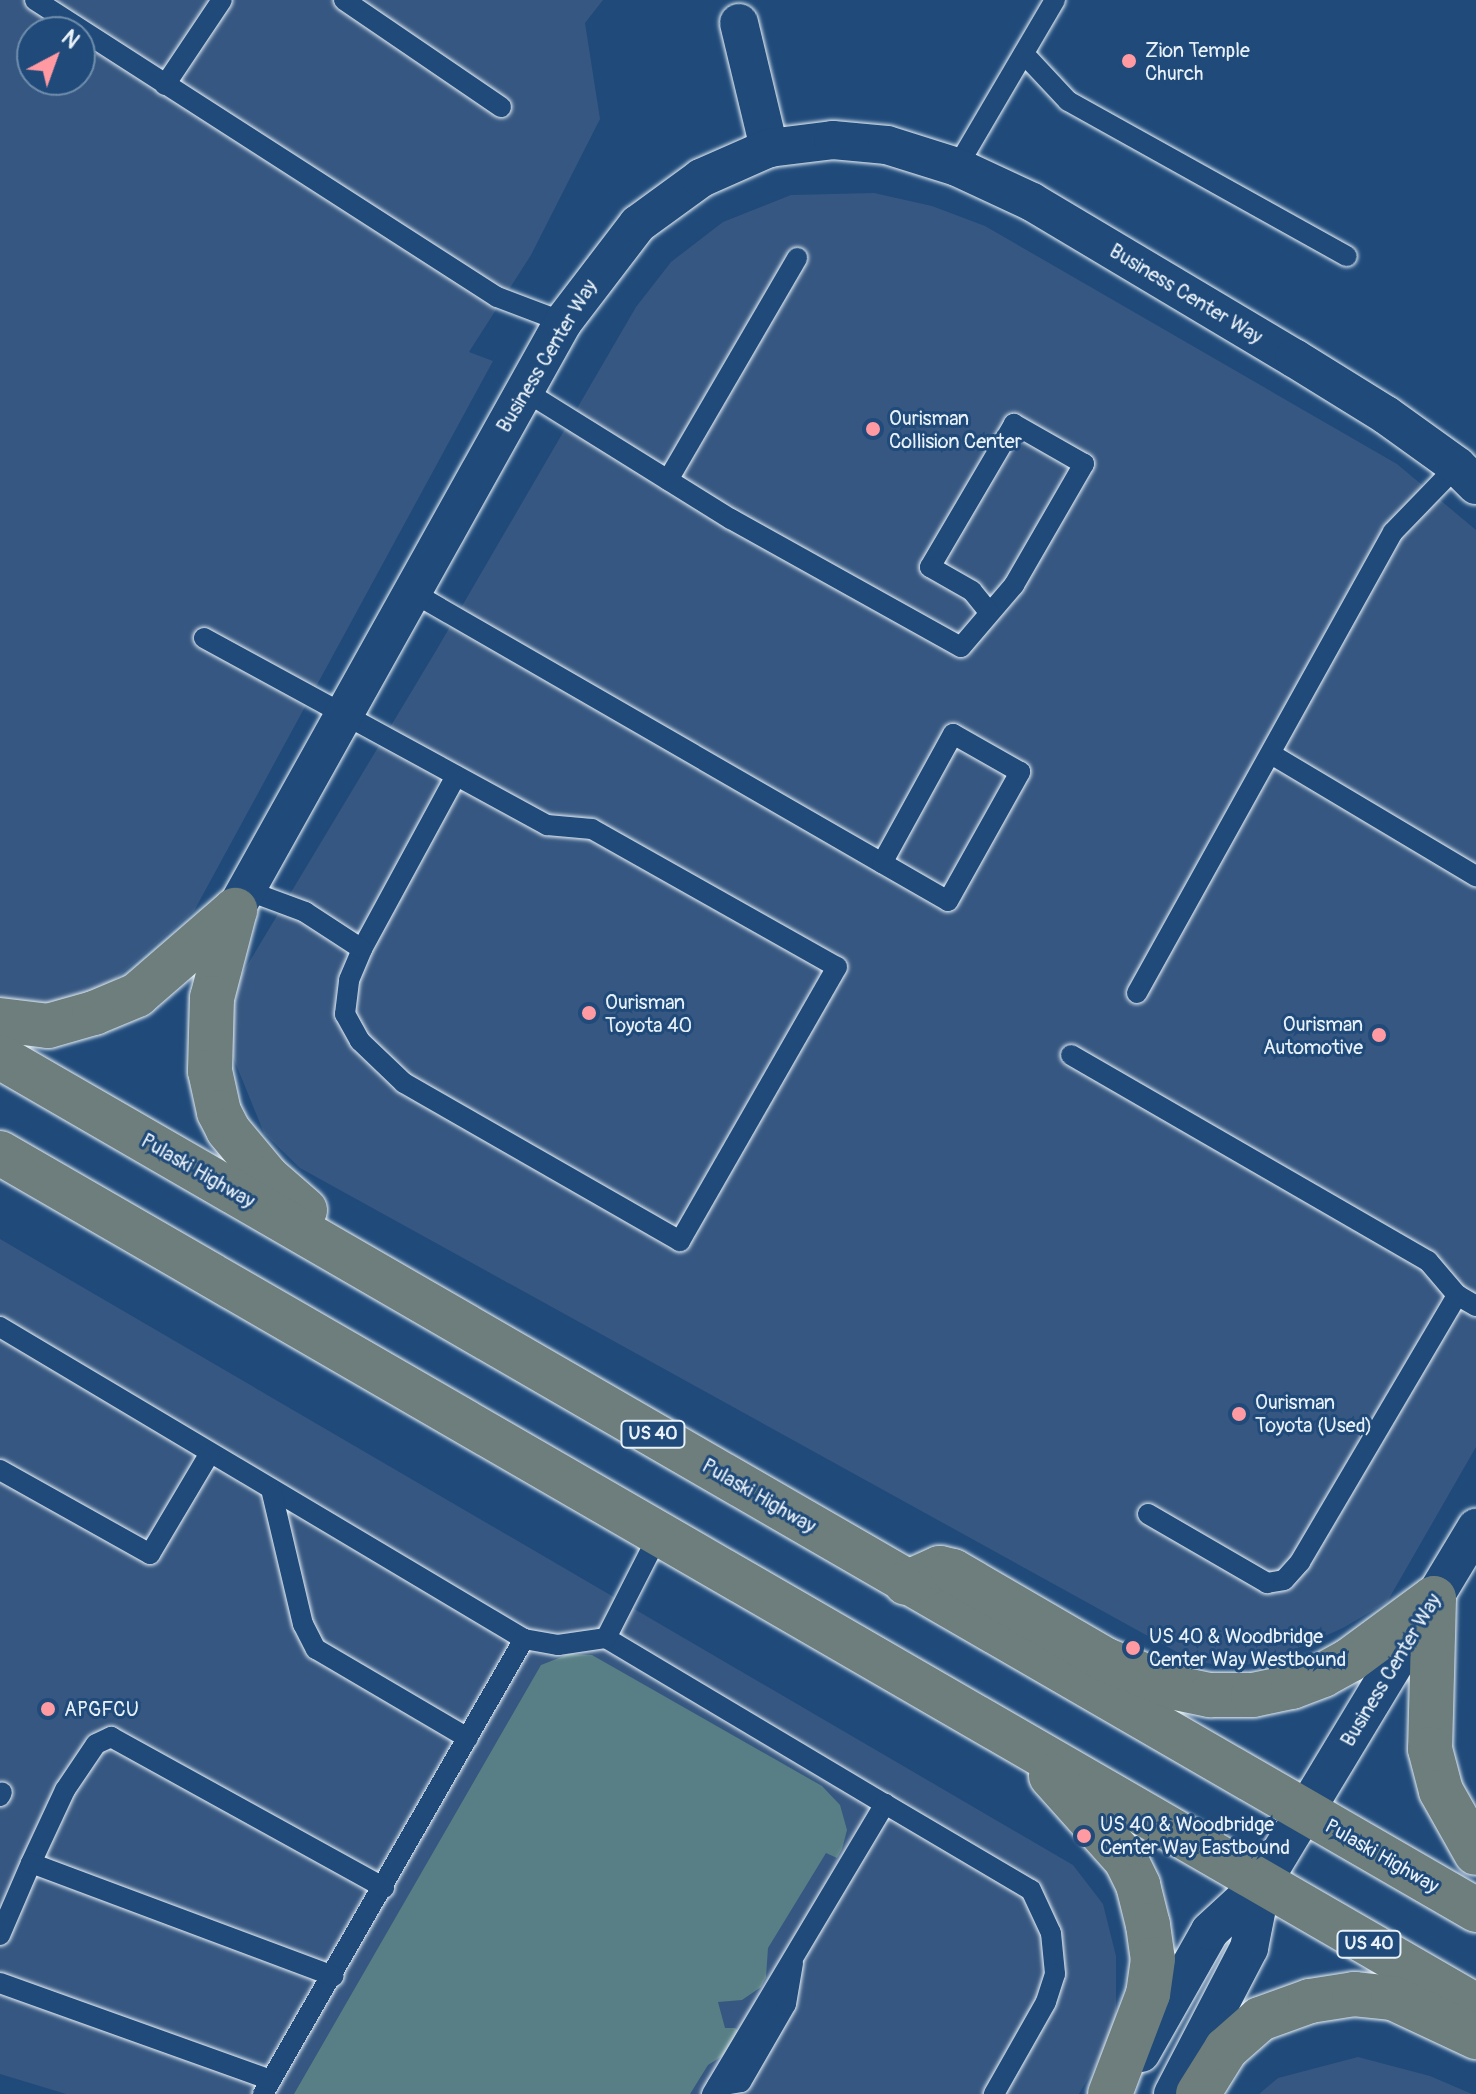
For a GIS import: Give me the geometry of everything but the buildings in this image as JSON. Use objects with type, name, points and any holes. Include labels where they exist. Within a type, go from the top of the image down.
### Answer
[{"type":"highway","points":[[0,1020],[48,1026],[94,1013],[137,995],[241,900]]},
{"type":"highway","points":[[241,900],[212,998],[210,1071],[219,1112],[240,1147],[268,1178],[369,1268]]},
{"type":"highway","name":"Pulaski Highway","points":[[0,1057],[1476,1910]]},
{"type":"highway","name":"US 40","points":[[4,1156],[1476,2006]]},
{"type":"highway","points":[[906,1583],[940,1568],[953,1571],[1106,1660],[1176,1688],[1210,1695],[1253,1695],[1292,1687],[1323,1675],[1350,1660],[1434,1598]]},
{"type":"highway","points":[[1434,1598],[1430,1749],[1441,1791],[1476,1853]]},
{"type":"highway","points":[[1016,1740],[1095,1823],[1126,1860],[1138,1885],[1148,1925],[1151,1971],[1134,2038],[1110,2094]]},
{"type":"highway","points":[[1198,2094],[1226,2049],[1260,2019],[1310,2001],[1354,1994],[1393,1998],[1476,2037]]},
{"type":"street","points":[[739,23],[769,148]]},
{"type":"street","name":"Business Center Way","points":[[241,900],[563,322],[638,224],[701,178],[769,148],[833,140],[887,145],[957,167],[1032,202],[1386,415],[1467,475]]},
{"type":"street","name":"Business Center Way","points":[[1262,1883],[1476,1528]]},
{"type":"street","points":[[1118,2094],[1210,1931],[1262,1883]]},
{"type":"street","points":[[1173,2094],[1249,1948],[1262,1883]]},
{"type":"lane","points":[[35,0],[497,297],[563,322]]},
{"type":"lane","points":[[165,85],[222,0]]},
{"type":"lane","points":[[344,0],[501,107]]},
{"type":"lane","points":[[957,167],[1055,0]]},
{"type":"lane","points":[[1024,54],[1068,101],[1347,256]]},
{"type":"lane","points":[[668,480],[797,258]]},
{"type":"lane","points":[[525,391],[731,519],[961,647],[1014,585],[1084,464],[1014,424],[930,567],[972,591],[989,612]]},
{"type":"lane","points":[[1137,993],[1393,532],[1467,475]]},
{"type":"lane","points":[[412,592],[882,863],[948,901],[1020,772],[953,734],[882,863]]},
{"type":"lane","points":[[204,638],[547,825],[592,829],[837,967],[680,1241],[404,1083],[360,1041],[345,1014],[349,980],[362,949],[456,776]]},
{"type":"lane","points":[[1271,754],[1476,876]]},
{"type":"lane","points":[[241,900],[305,912],[362,949]]},
{"type":"lane","points":[[1071,1055],[1428,1261],[1457,1295],[1476,1306]]},
{"type":"lane","points":[[1148,1514],[1267,1583],[1284,1580],[1300,1562],[1457,1295]]},
{"type":"lane","points":[[0,1327],[524,1639],[558,1645],[606,1638],[1031,1890],[1051,1933],[1055,1974],[1046,2002],[994,2094]]},
{"type":"lane","points":[[0,1470],[150,1554],[210,1453]]},
{"type":"lane","points":[[271,1489],[303,1624],[316,1649],[468,1738]]},
{"type":"lane","points":[[606,1638],[659,1534]]},
{"type":"lane","points":[[0,1983],[267,2087],[334,1976],[524,1639]]},
{"type":"lane","points":[[0,1935],[65,1790],[96,1744],[111,1737],[384,1888]]},
{"type":"lane","points":[[720,2091],[795,1950],[885,1804]]},
{"type":"lane","points":[[31,1863],[334,1976]]},
{"type":"shaded area","points":[[0,0],[603,0],[585,23],[600,119],[531,255],[469,352],[493,361],[194,911],[107,986],[68,1001],[19,1006],[0,1000]]},
{"type":"shaded area","points":[[874,193],[932,206],[985,226],[1397,464],[1476,530],[1476,1447],[1387,1602],[1343,1628],[1291,1651],[1241,1667],[1195,1662],[300,1168],[264,1133],[233,1057],[231,1023],[239,979],[437,649],[636,307],[671,262],[723,222],[791,195]]},
{"type":"shaded area","points":[[0,1239],[1073,1865],[1103,1904],[1116,1956],[1116,2030],[1079,2094],[66,2094],[0,2074]]},
{"type":"shaded area","points":[[1358,2057],[1430,2076],[1472,2094],[1259,2094],[1278,2078]]},
{"type":"green space","points":[[569,1654],[592,1655],[822,1786],[840,1805],[847,1830],[842,1849],[837,1858],[826,1853],[768,1948],[766,1977],[761,1987],[742,2000],[718,2002],[725,2028],[735,2028],[739,2032],[727,2053],[708,2065],[690,2094],[294,2094],[541,1665]]},
{"type":"place","name":"Zion Temple Church","points":[[1129,61]]},
{"type":"place","name":"Ourisman Collision Center","points":[[873,429]]},
{"type":"place","name":"Ourisman Toyota 40","points":[[589,1013]]},
{"type":"place","name":"Ourisman Automotive","points":[[1379,1035]]},
{"type":"place","name":"Ourisman Toyota (Used)","points":[[1239,1414]]},
{"type":"place","name":"US 40 & Woodbridge Center Way Westbound","points":[[1133,1648]]},
{"type":"place","name":"APGFCU","points":[[48,1709]]},
{"type":"place","name":"US 40 & Woodbridge Center Way Eastbound","points":[[1084,1836]]}]
